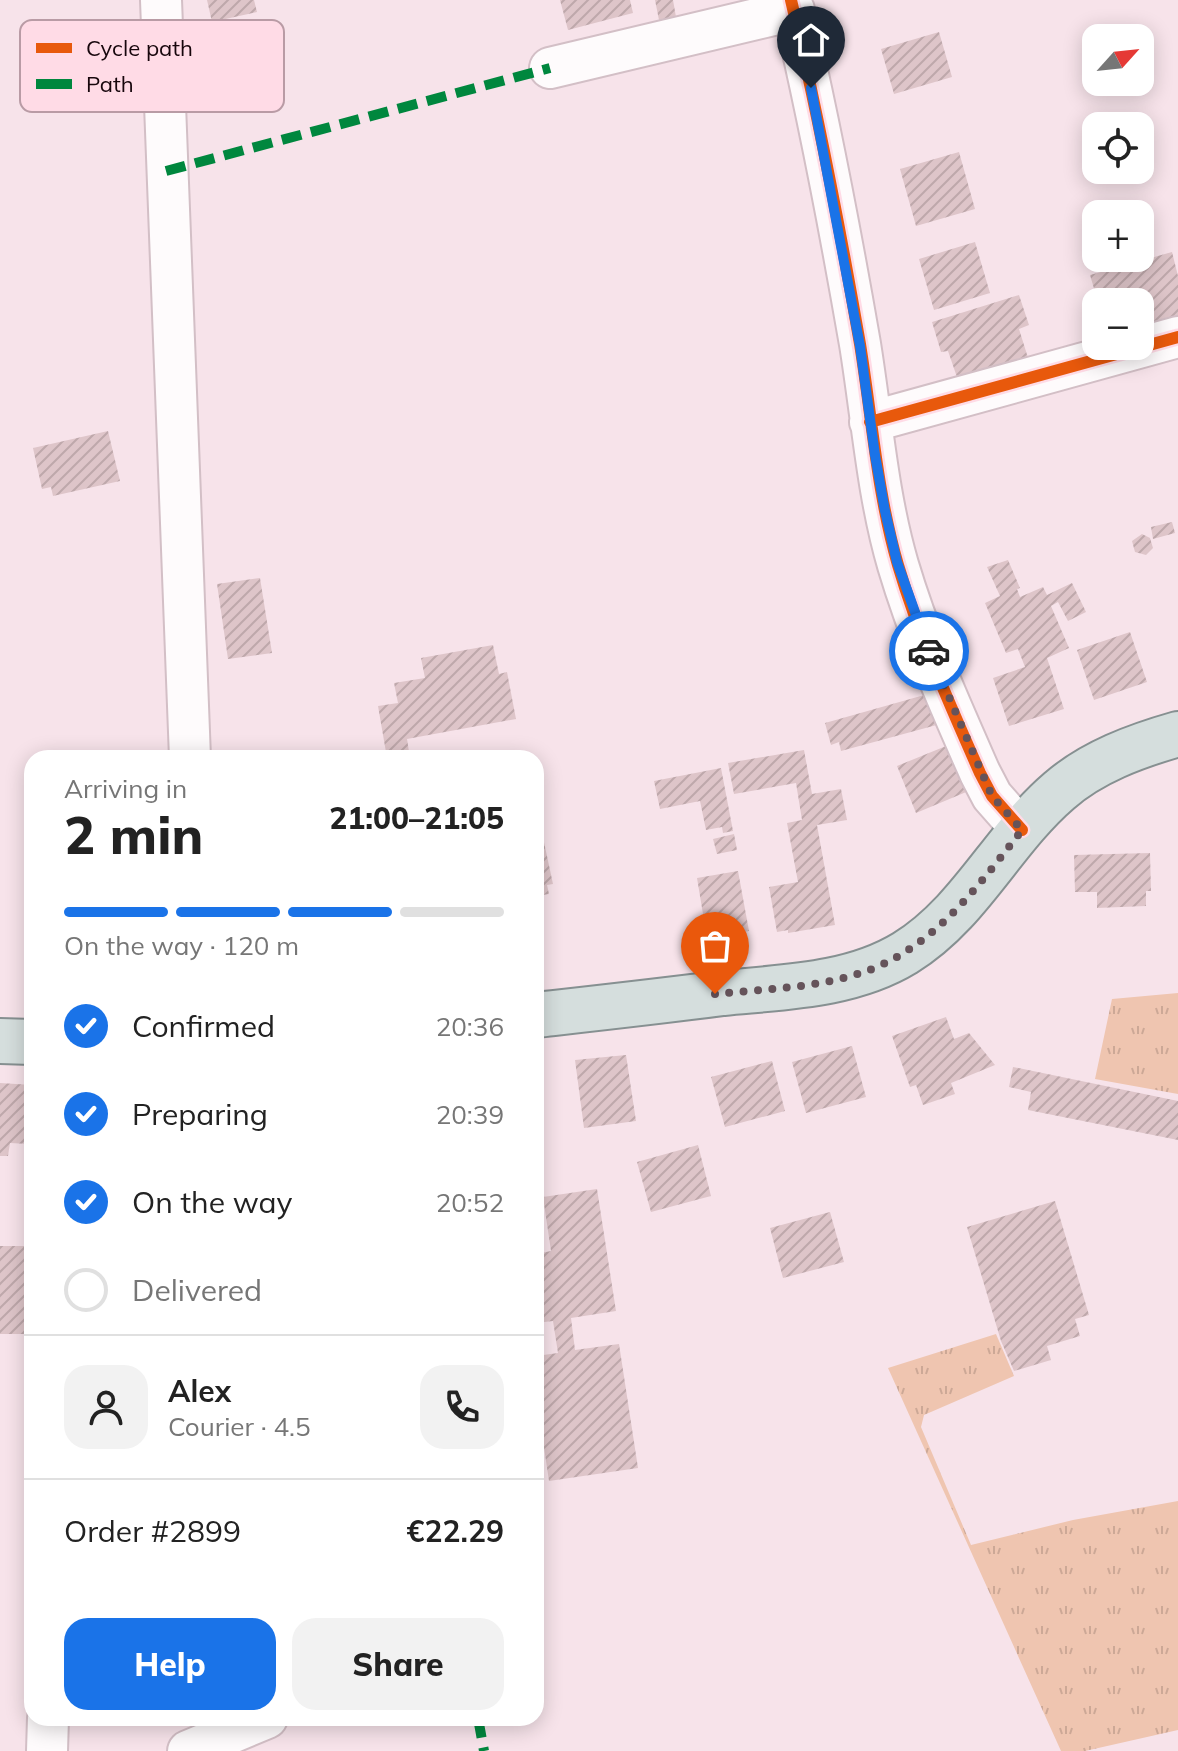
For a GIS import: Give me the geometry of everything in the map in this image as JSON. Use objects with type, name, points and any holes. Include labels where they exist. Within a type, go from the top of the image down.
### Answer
[{"type":"main road","points":[[544,1014],[804,984],[870,970],[903,954],[944,921],[1057,792],[1090,769],[1124,752],[1178,734]]},
{"type":"main road","points":[[0,1041],[24,1042]]},
{"type":"street","points":[[161,0],[162,20]]},
{"type":"street","points":[[550,68],[793,5],[857,331],[885,511],[897,562],[915,617],[992,796],[1022,830]]},
{"type":"street","points":[[165,112],[190,750]]},
{"type":"street","points":[[870,422],[1178,337]]},
{"type":"street","points":[[47,1751],[48,1726]]},
{"type":"street","points":[[188,1751],[248,1726]]},
{"type":"green space","points":[[1178,993],[1178,1094],[1095,1079],[1112,999]]},
{"type":"green space","points":[[996,1334],[1014,1376],[924,1415],[921,1427],[971,1545],[1073,1520],[1178,1501],[1178,1730],[1085,1751],[1061,1751],[888,1368]]},
{"type":"building","points":[[207,0],[254,0],[257,12],[212,20]]},
{"type":"building","points":[[560,0],[630,0],[633,13],[568,30]]},
{"type":"building","points":[[655,0],[673,0],[676,17],[659,20]]},
{"type":"building","points":[[939,32],[952,77],[894,94],[881,49]]},
{"type":"building","points":[[959,152],[975,209],[916,226],[900,169]]},
{"type":"building","points":[[975,242],[990,293],[934,310],[919,259]]},
{"type":"building","points":[[1172,252],[1178,276],[1178,316],[1154,322],[1154,288],[1094,288],[1090,275],[1101,272],[1154,272],[1154,257]]},
{"type":"building","points":[[1019,295],[1029,325],[1019,329],[1029,361],[959,383],[948,351],[941,352],[932,322]]},
{"type":"building","points":[[108,431],[120,481],[53,496],[51,487],[42,489],[33,448]]},
{"type":"building","points":[[1172,522],[1175,533],[1153,539],[1151,527]]},
{"type":"building","points":[[1142,534],[1150,538],[1153,548],[1146,555],[1135,552],[1132,541]]},
{"type":"building","points":[[1008,560],[1020,588],[1017,589],[1020,597],[1043,587],[1047,595],[1072,583],[1086,612],[1068,621],[1058,602],[1051,606],[1069,648],[1047,658],[1064,709],[1009,726],[993,678],[1025,667],[1018,649],[1006,653],[985,603],[1000,596],[987,567]]},
{"type":"building","points":[[260,578],[272,653],[228,659],[217,584]]},
{"type":"building","points":[[1130,632],[1147,682],[1094,700],[1077,650]]},
{"type":"building","points":[[493,645],[499,674],[507,672],[516,719],[407,739],[409,750],[386,750],[378,706],[398,703],[394,683],[425,678],[421,658]]},
{"type":"building","points":[[935,692],[944,723],[841,751],[839,742],[831,745],[825,723]]},
{"type":"building","points":[[951,744],[971,790],[916,813],[897,766]]},
{"type":"building","points":[[804,750],[812,794],[841,789],[847,820],[817,825],[835,925],[777,932],[769,887],[798,882],[787,823],[802,820],[796,783],[734,794],[728,763]]},
{"type":"building","points":[[721,768],[733,831],[723,833],[722,827],[706,830],[700,801],[660,809],[654,781]]},
{"type":"building","points":[[734,834],[737,850],[717,854],[713,839]]},
{"type":"building","points":[[544,842],[553,884],[547,885],[549,894],[544,895]]},
{"type":"building","points":[[1150,853],[1151,891],[1146,891],[1146,906],[1097,908],[1097,892],[1075,892],[1074,855]]},
{"type":"building","points":[[738,871],[749,931],[707,938],[697,878]]},
{"type":"building","points":[[946,1017],[954,1039],[969,1033],[995,1065],[951,1083],[955,1094],[923,1105],[916,1085],[910,1087],[892,1036]]},
{"type":"building","points":[[852,1046],[866,1097],[806,1113],[792,1062]]},
{"type":"building","points":[[626,1055],[636,1121],[584,1128],[575,1060]]},
{"type":"building","points":[[772,1061],[785,1111],[725,1127],[711,1077]]},
{"type":"building","points":[[1013,1067],[1178,1101],[1178,1140],[1028,1110],[1031,1092],[1009,1087]]},
{"type":"building","points":[[0,1083],[24,1084],[24,1144],[10,1143],[8,1156],[0,1156]]},
{"type":"building","points":[[698,1145],[711,1196],[651,1212],[637,1162]]},
{"type":"building","points":[[597,1189],[616,1311],[571,1318],[575,1350],[619,1344],[638,1468],[549,1481],[544,1448],[544,1355],[558,1353],[553,1321],[544,1322],[544,1252],[551,1251],[544,1197]]},
{"type":"building","points":[[1055,1201],[1089,1315],[1075,1319],[1080,1336],[1047,1346],[1051,1360],[1014,1371],[1001,1341],[967,1227]]},
{"type":"building","points":[[830,1212],[844,1262],[783,1278],[770,1228]]},
{"type":"building","points":[[0,1246],[24,1246],[24,1334],[0,1334]]},
{"type":"marked path","points":[[166,171],[550,68]]},
{"type":"marked path","points":[[479,1726],[484,1751]]},
{"type":"cycle path","points":[[791,0],[836,215],[860,344],[880,483],[898,565],[925,644],[980,773],[992,796],[1022,830]]},
{"type":"cycle path","points":[[870,422],[1178,337]]},
{"type":"way so far","points":[[715,994],[848,976],[870,970],[903,954],[944,921],[1022,830],[992,796],[929,651]]},
{"type":"route","points":[[811,88],[860,346],[885,511],[897,562],[929,651]]}]
